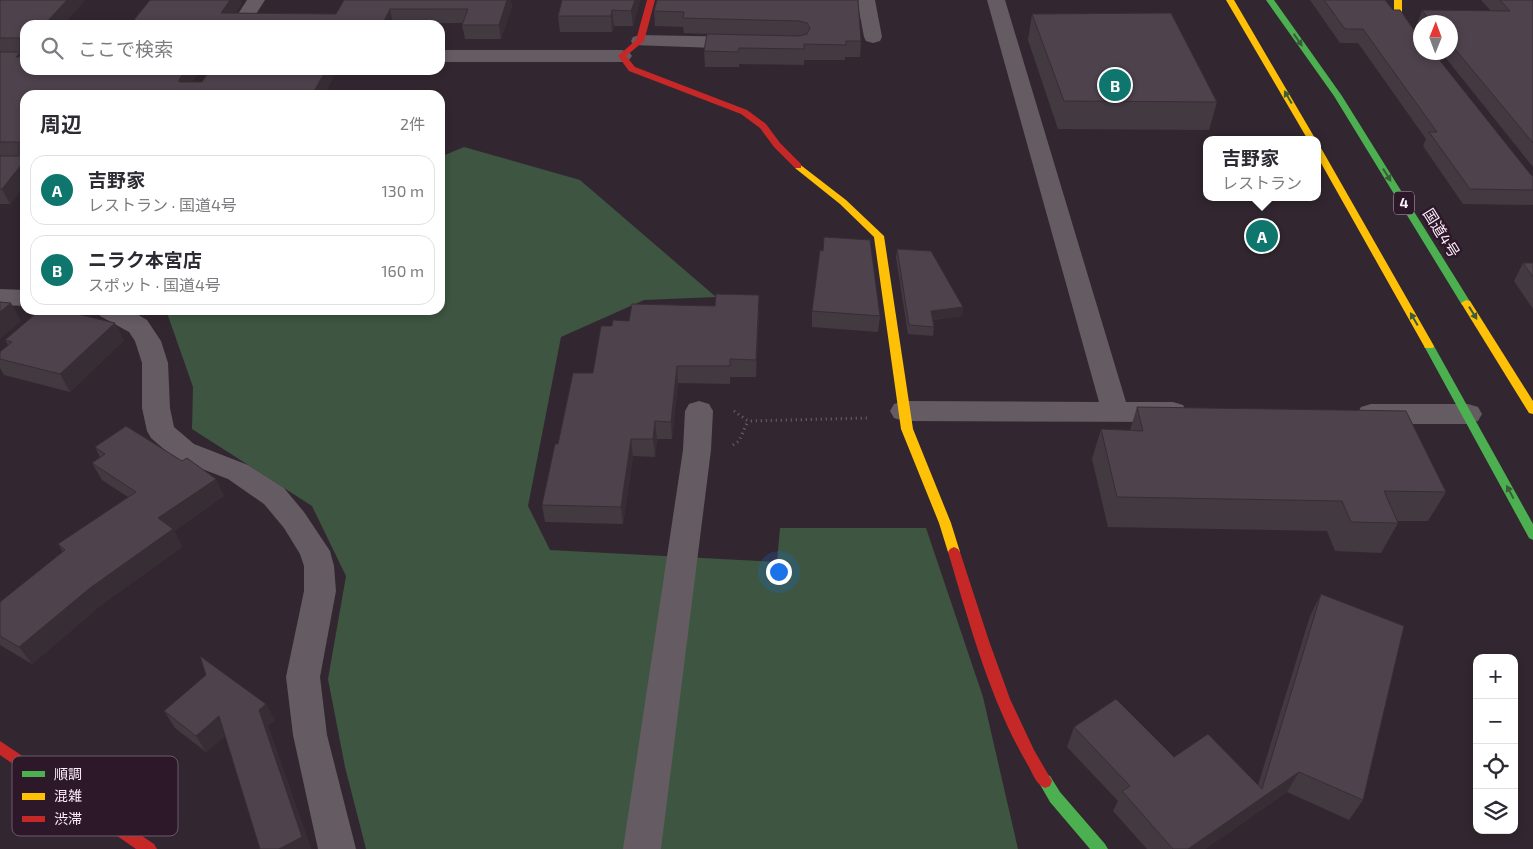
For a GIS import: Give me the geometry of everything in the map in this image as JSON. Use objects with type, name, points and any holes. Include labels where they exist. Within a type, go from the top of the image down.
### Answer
[{"type":"main road","points":[[651,0],[640,41],[622,56],[632,69],[744,112],[763,126],[777,145],[806,174],[843,202],[880,236],[893,342],[907,430],[944,523],[994,672],[1014,725],[1030,758],[1055,797],[1100,849]]},
{"type":"main road","points":[[1230,0],[1310,136]]},
{"type":"main road","name":"国道4号","points":[[1270,0],[1338,96],[1533,410]]},
{"type":"main road","points":[[1398,0],[1398,13],[1413,34]]},
{"type":"main road","points":[[1321,155],[1468,414],[1533,534]]},
{"type":"main road","points":[[0,747],[13,756]]},
{"type":"main road","points":[[130,836],[149,849]]},
{"type":"street","points":[[243,20],[256,0]]},
{"type":"street","points":[[866,0],[872,37]]},
{"type":"street","points":[[996,0],[1115,412]]},
{"type":"street","points":[[640,41],[759,43]]},
{"type":"street","points":[[445,56],[622,56]]},
{"type":"street","points":[[0,297],[20,298]]},
{"type":"street","points":[[120,315],[138,326],[148,341],[155,363],[156,408],[161,431],[184,451],[238,472],[274,496],[294,520],[315,551],[319,566],[320,591],[303,677],[310,735],[338,849]]},
{"type":"street","points":[[642,849],[697,450],[699,411]]},
{"type":"street","points":[[905,414],[1194,413]]},
{"type":"street","points":[[1350,414],[1468,414]]},
{"type":"path","points":[[699,411],[732,410],[748,421],[905,414]]},
{"type":"green space","points":[[464,147],[580,180],[716,297],[644,300],[561,337],[528,506],[550,550],[777,562],[780,528],[926,528],[983,697],[1018,849],[366,849],[345,767],[328,679],[346,576],[312,506],[192,429],[193,387],[168,315],[445,315],[445,155]]},
{"type":"building","points":[[0,0],[67,0],[49,20],[20,20],[20,38],[0,38]]},
{"type":"building","points":[[150,0],[230,0],[221,13],[336,14],[344,0],[507,0],[499,25],[462,25],[468,9],[390,9],[384,20],[134,20]]},
{"type":"building","points":[[562,0],[635,0],[631,11],[612,10],[611,16],[558,16]]},
{"type":"building","points":[[657,0],[858,0],[861,41],[846,41],[846,45],[804,44],[804,49],[739,48],[738,52],[704,51],[707,34],[799,36],[807,34],[810,28],[807,23],[799,21],[683,18],[684,12],[654,11]]},
{"type":"building","points":[[1324,0],[1385,0],[1393,10],[1400,10],[1413,29],[1413,60],[1439,60],[1533,176],[1533,190],[1470,189],[1429,132],[1437,132],[1363,29],[1345,29]]},
{"type":"building","points":[[1500,0],[1533,0],[1533,143],[1458,53],[1458,15],[1426,15],[1422,10],[1510,11]]},
{"type":"building","points":[[1171,13],[1217,102],[1064,101],[1032,14]]},
{"type":"building","points":[[0,52],[20,52],[16,57],[20,57],[20,75],[182,75],[179,82],[202,82],[207,75],[323,75],[315,90],[20,90],[20,166],[2,189],[0,189],[0,156],[19,156],[19,142],[0,142]]},
{"type":"building","points":[[824,237],[870,240],[880,316],[812,311],[820,250],[823,251]]},
{"type":"building","points":[[897,249],[931,251],[963,307],[931,311],[934,327],[909,325]]},
{"type":"building","points":[[1523,263],[1533,263],[1533,277]]},
{"type":"building","points":[[716,294],[759,295],[756,360],[730,359],[730,366],[677,366],[671,422],[655,421],[653,439],[631,439],[621,507],[542,505],[555,444],[558,444],[573,373],[593,373],[601,326],[612,326],[613,320],[629,321],[632,304],[715,306]]},
{"type":"building","points":[[0,302],[11,303],[0,312]]},
{"type":"building","points":[[34,315],[81,315],[115,323],[60,374],[0,359],[0,352],[12,342],[5,340]]},
{"type":"building","points":[[1137,407],[1406,411],[1446,492],[1384,491],[1398,523],[1351,522],[1342,501],[1117,497],[1101,429],[1143,431]]},
{"type":"building","points":[[126,426],[182,461],[187,458],[216,479],[158,518],[173,529],[90,588],[19,647],[0,636],[0,602],[65,550],[58,544],[136,492],[92,463],[105,454],[95,447]]},
{"type":"building","points":[[1321,594],[1404,626],[1363,800],[1299,772],[1188,849],[1173,849],[1122,791],[1130,786],[1074,727],[1116,699],[1174,757],[1208,734],[1262,789]]},
{"type":"building","points":[[200,656],[266,704],[259,710],[302,837],[279,849],[260,849],[219,716],[196,736],[164,711],[206,675]]},
{"type":"traffic: fast","points":[[1270,0],[1338,96],[1466,303]]},
{"type":"traffic: fast","points":[[1429,346],[1533,535]]},
{"type":"traffic: fast","points":[[1045,781],[1055,797],[1100,849]]},
{"type":"traffic: slow","points":[[1230,0],[1310,136]]},
{"type":"traffic: slow","points":[[1398,0],[1398,13],[1413,34]]},
{"type":"traffic: slow","points":[[1321,155],[1429,346]]},
{"type":"traffic: slow","points":[[798,166],[843,202],[879,236],[907,429],[945,523],[954,552]]},
{"type":"traffic: slow","points":[[1466,303],[1533,410]]},
{"type":"traffic: jam","points":[[651,0],[640,41],[622,56],[632,69],[744,112],[763,126],[777,145],[798,166]]},
{"type":"traffic: jam","points":[[954,552],[982,641],[1003,699],[1029,755],[1045,781]]},
{"type":"traffic: jam","points":[[0,747],[13,756]]},
{"type":"traffic: jam","points":[[130,836],[149,849]]},
{"type":"place","name":"ニラク本宮店","points":[[1115,85]]},
{"type":"place","name":"吉野家","points":[[1262,236]]}]
